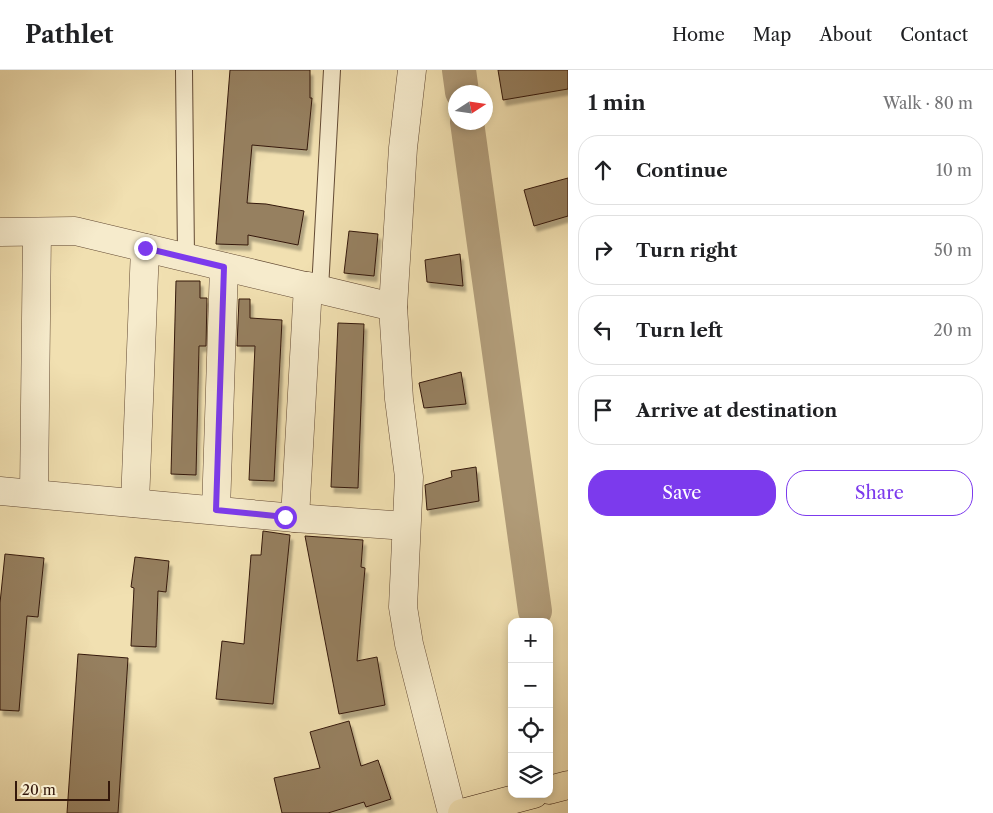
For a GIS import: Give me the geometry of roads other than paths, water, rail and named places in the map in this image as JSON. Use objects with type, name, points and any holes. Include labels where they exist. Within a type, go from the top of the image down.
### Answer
[{"type":"main road","points":[[553,789],[568,785]]},
{"type":"main road","points":[[463,813],[519,798]]},
{"type":"street","points":[[412,70],[403,148],[393,307],[399,399],[410,477],[403,607],[409,644],[452,813]]},
{"type":"street","points":[[0,232],[75,231],[393,307]]},
{"type":"street","points":[[34,493],[37,232]]},
{"type":"street","points":[[136,503],[145,248]]},
{"type":"street","points":[[216,510],[224,267]]},
{"type":"street","points":[[295,518],[314,288]]},
{"type":"street","points":[[0,491],[295,518],[406,526]]},
{"type":"lane","points":[[184,70],[186,258]]},
{"type":"lane","points":[[314,288],[332,70]]},
{"type":"waterway","points":[[459,70],[461,85]]},
{"type":"waterway","points":[[468,130],[535,611]]}]
